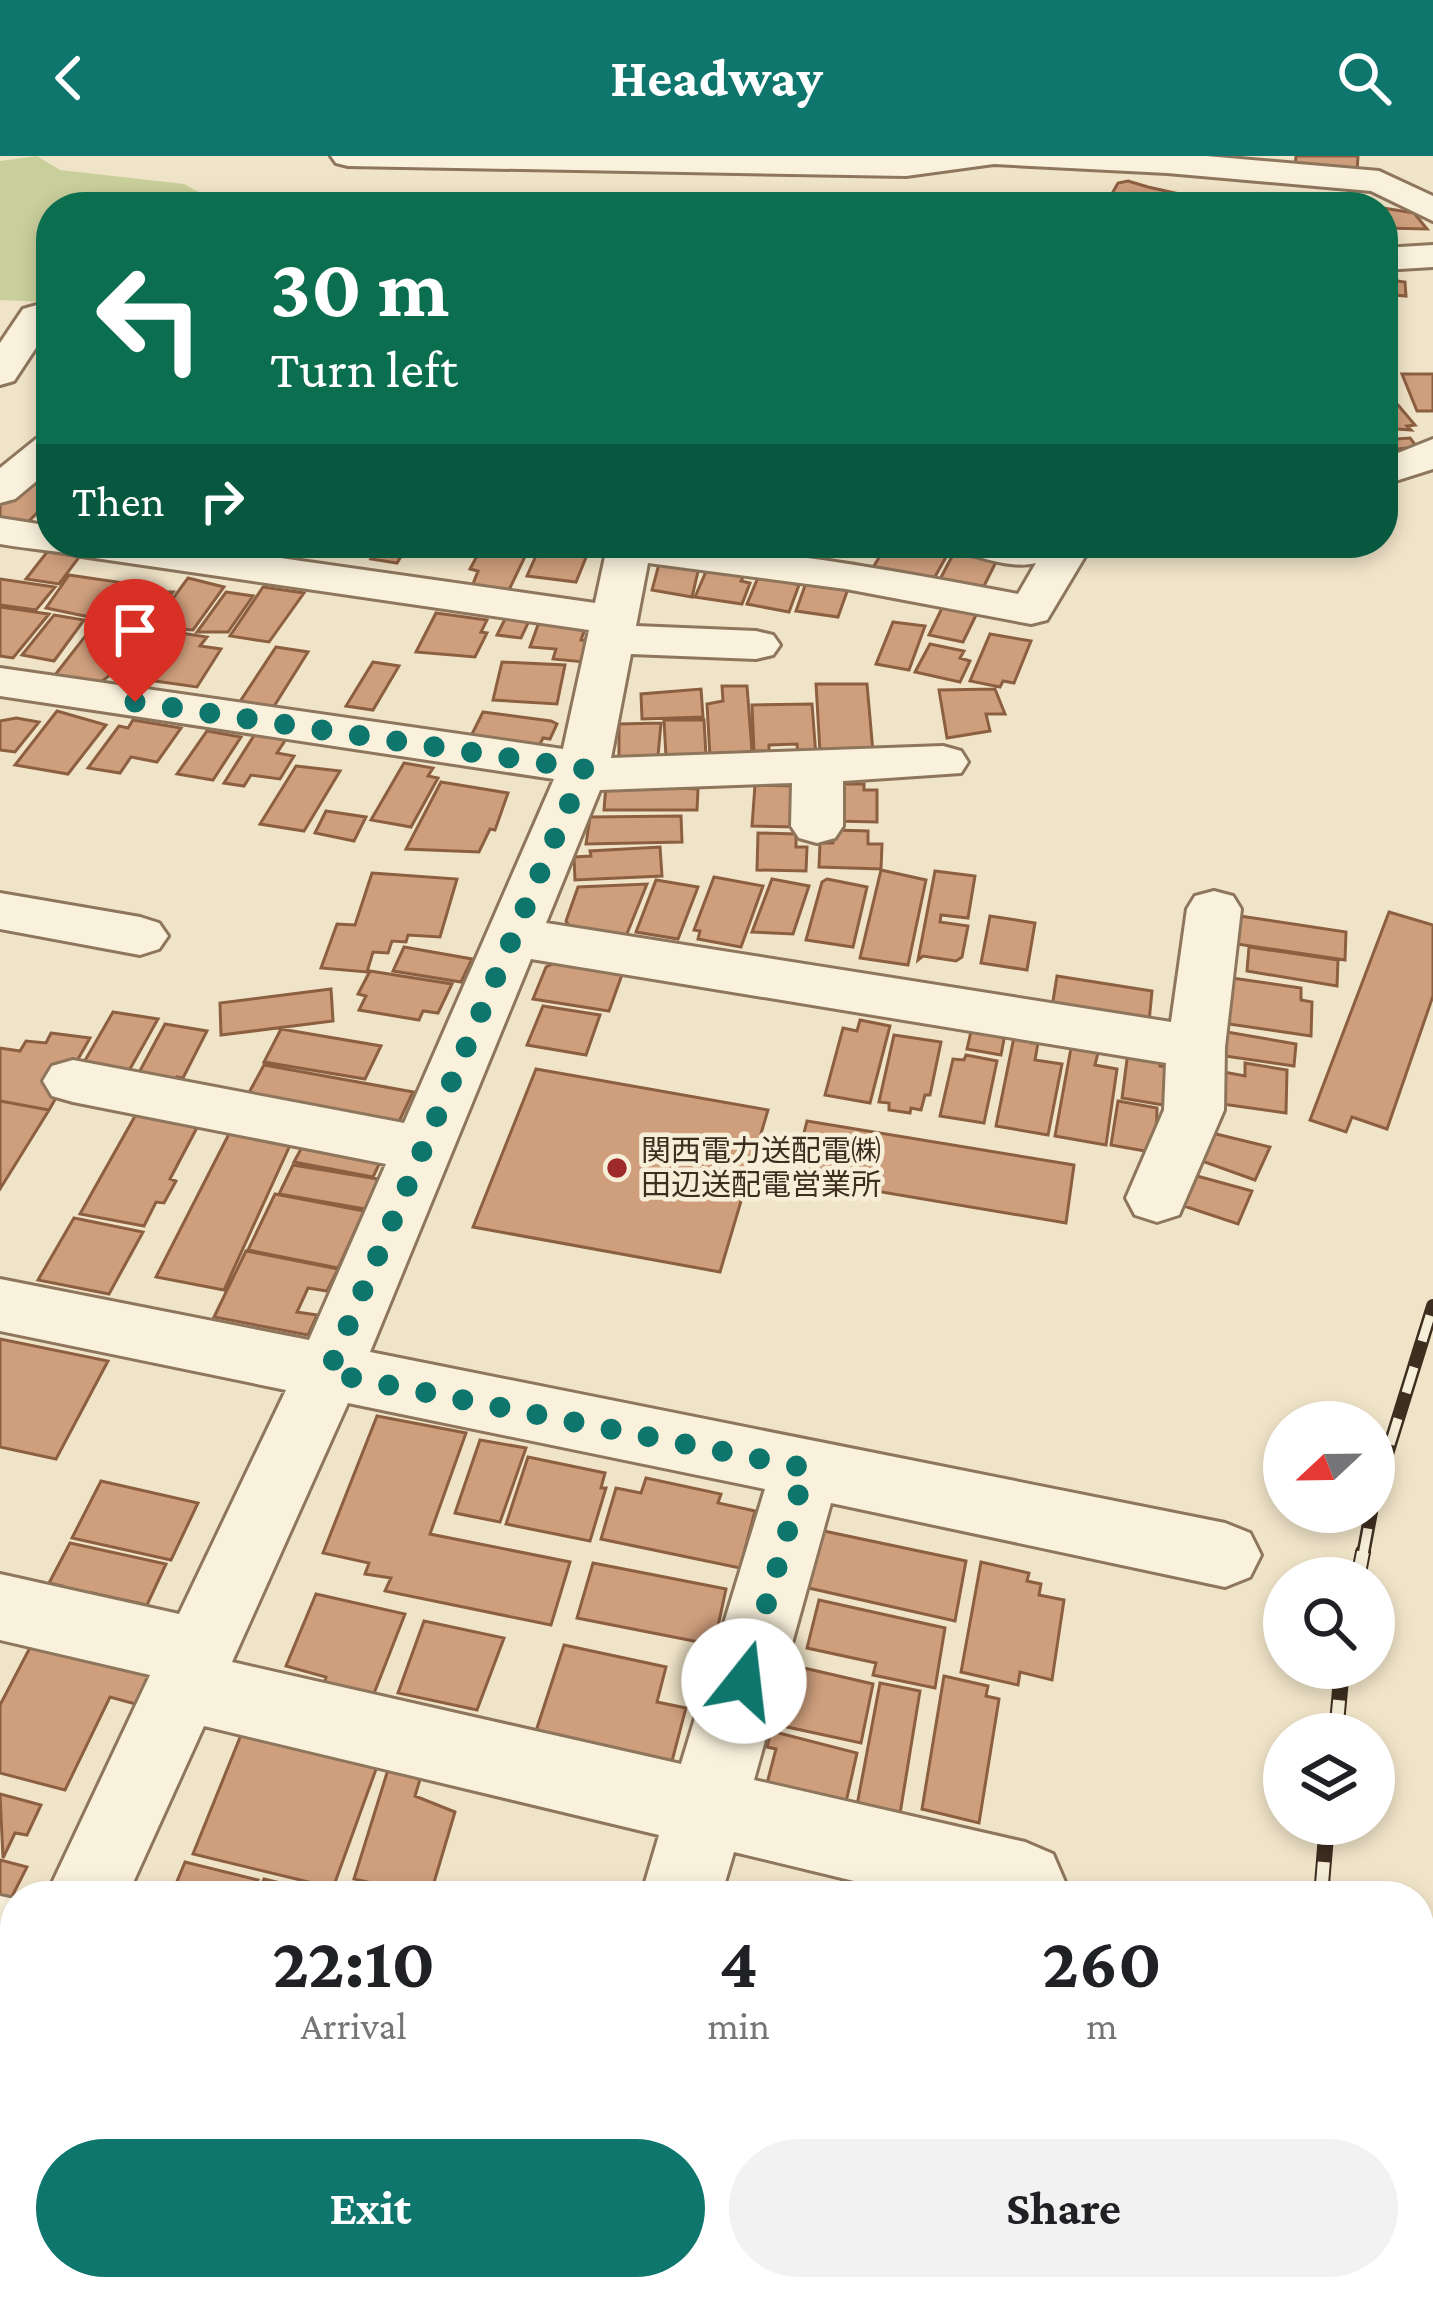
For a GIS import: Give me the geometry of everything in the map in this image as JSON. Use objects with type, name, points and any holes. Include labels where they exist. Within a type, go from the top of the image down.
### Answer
[{"type":"street","points":[[348,156],[906,166],[987,156]]},
{"type":"street","points":[[741,192],[965,179],[998,167],[1006,157],[1167,163],[1379,181],[1433,210]]},
{"type":"street","points":[[1398,258],[1433,256]]},
{"type":"street","points":[[0,374],[30,317]]},
{"type":"street","points":[[1398,469],[1433,452]]},
{"type":"street","points":[[0,490],[36,460]]},
{"type":"street","points":[[0,531],[36,537]]},
{"type":"street","points":[[174,558],[613,629],[756,645]]},
{"type":"street","points":[[93,1881],[328,1373],[583,772],[627,558]]},
{"type":"street","points":[[847,559],[1031,610],[1062,558]]},
{"type":"street","points":[[0,682],[583,772],[943,762]]},
{"type":"street","points":[[817,826],[818,767]]},
{"type":"street","points":[[1157,1198],[1194,1110],[1196,1047],[1214,909]]},
{"type":"street","points":[[0,911],[140,936]]},
{"type":"street","points":[[513,937],[1196,1047]]},
{"type":"street","points":[[73,1081],[423,1149]]},
{"type":"street","points":[[0,1305],[1225,1555]]},
{"type":"street","points":[[685,1881],[806,1468]]},
{"type":"street","points":[[0,1607],[191,1669],[707,1808],[1021,1881]]},
{"type":"green space","points":[[37,156],[60,170],[184,184],[198,192],[36,192],[36,301],[0,300],[0,161]]},
{"type":"building","points":[[1296,156],[1358,156],[1357,172],[1295,166]]},
{"type":"building","points":[[1128,181],[1170,192],[1113,192],[1118,183]]},
{"type":"building","points":[[1398,210],[1414,213],[1427,229],[1398,228]]},
{"type":"building","points":[[1398,281],[1405,282],[1406,296],[1398,295]]},
{"type":"building","points":[[1402,374],[1433,374],[1433,411],[1417,411]]},
{"type":"building","points":[[1398,405],[1415,425],[1407,426],[1411,430],[1398,429]]},
{"type":"building","points":[[1410,438],[1417,447],[1398,449],[1398,439]]},
{"type":"building","points":[[20,480],[36,482],[36,514],[22,528],[0,525],[0,502],[5,503]]},
{"type":"building","points":[[42,558],[78,558],[59,584],[26,579]]},
{"type":"building","points":[[476,558],[524,558],[507,594],[471,589],[478,571],[470,569]]},
{"type":"building","points":[[535,558],[586,558],[576,582],[527,576]]},
{"type":"building","points":[[879,558],[945,558],[932,582],[872,569]]},
{"type":"building","points":[[951,558],[998,558],[984,586],[938,583]]},
{"type":"building","points":[[659,564],[699,567],[692,597],[652,590]]},
{"type":"building","points":[[708,567],[744,575],[741,581],[750,583],[742,604],[695,597]]},
{"type":"building","points":[[69,575],[131,584],[104,620],[46,608]]},
{"type":"building","points":[[759,575],[799,585],[789,612],[747,604]]},
{"type":"building","points":[[188,578],[224,587],[193,630],[152,627]]},
{"type":"building","points":[[0,579],[55,587],[36,610],[0,605]]},
{"type":"building","points":[[807,580],[849,586],[838,617],[796,611]]},
{"type":"building","points":[[263,587],[304,593],[269,642],[230,636]]},
{"type":"building","points":[[135,589],[173,592],[150,623],[113,617]]},
{"type":"building","points":[[226,592],[253,596],[228,632],[197,632]]},
{"type":"building","points":[[944,604],[978,611],[963,642],[929,635]]},
{"type":"building","points":[[0,607],[49,614],[13,658],[0,656]]},
{"type":"building","points":[[436,613],[487,620],[481,632],[487,633],[475,657],[416,652]]},
{"type":"building","points":[[54,615],[84,620],[54,661],[22,655]]},
{"type":"building","points":[[506,617],[529,621],[521,638],[497,635]]},
{"type":"building","points":[[539,622],[586,626],[581,640],[590,641],[584,662],[553,659],[556,649],[530,647]]},
{"type":"building","points":[[893,622],[925,626],[909,670],[876,664]]},
{"type":"building","points":[[90,630],[124,635],[117,644],[127,646],[110,675],[101,682],[55,675]]},
{"type":"building","points":[[181,633],[207,637],[200,646],[221,649],[197,687],[148,680]]},
{"type":"building","points":[[990,634],[1031,641],[1014,683],[1003,681],[1000,687],[970,681]]},
{"type":"building","points":[[930,644],[964,651],[960,658],[970,661],[960,682],[915,672]]},
{"type":"building","points":[[276,647],[308,652],[271,711],[237,706]]},
{"type":"building","points":[[373,662],[399,666],[373,710],[346,706]]},
{"type":"building","points":[[502,662],[565,665],[557,704],[493,700]]},
{"type":"building","points":[[816,684],[867,684],[873,752],[820,752]]},
{"type":"building","points":[[722,686],[747,686],[752,751],[710,757],[707,704],[723,701]]},
{"type":"building","points":[[701,689],[703,717],[642,719],[641,694]]},
{"type":"building","points":[[995,689],[1005,714],[986,714],[990,731],[947,738],[939,690]]},
{"type":"building","points":[[812,704],[816,757],[798,757],[797,744],[754,751],[752,705]]},
{"type":"building","points":[[57,711],[106,725],[68,774],[15,765]]},
{"type":"building","points":[[483,712],[557,724],[536,752],[468,742]]},
{"type":"building","points":[[133,720],[181,728],[157,762],[131,757],[120,773],[88,768],[119,726],[128,728]]},
{"type":"building","points":[[664,720],[704,720],[706,756],[666,757]]},
{"type":"building","points":[[0,721],[39,722],[15,752],[0,750]]},
{"type":"building","points":[[661,723],[658,756],[619,757],[619,724]]},
{"type":"building","points":[[207,731],[241,737],[213,780],[177,774]]},
{"type":"building","points":[[255,734],[286,739],[277,753],[294,756],[280,779],[251,775],[244,786],[224,783]]},
{"type":"building","points":[[404,763],[433,768],[428,776],[438,778],[411,827],[371,820]]},
{"type":"building","points":[[296,766],[340,771],[304,831],[260,824]]},
{"type":"building","points":[[441,782],[508,793],[495,830],[490,829],[479,852],[406,849]]},
{"type":"building","points":[[834,784],[864,784],[864,790],[877,790],[877,822],[834,821]]},
{"type":"building","points":[[606,785],[698,789],[697,810],[604,810]]},
{"type":"building","points":[[755,785],[796,786],[795,827],[752,826]]},
{"type":"building","points":[[326,811],[366,817],[354,841],[315,833]]},
{"type":"building","points":[[681,816],[682,842],[586,844],[590,817]]},
{"type":"building","points":[[833,830],[868,831],[868,844],[882,844],[881,869],[819,867],[820,843],[833,843]]},
{"type":"building","points":[[758,833],[796,834],[796,847],[807,847],[806,871],[757,870]]},
{"type":"building","points":[[660,847],[662,876],[575,880],[574,857],[591,856],[590,851]]},
{"type":"building","points":[[881,870],[926,880],[908,965],[860,958]]},
{"type":"building","points":[[935,871],[975,876],[968,918],[941,915],[940,922],[968,926],[962,957],[956,961],[923,956],[918,960]]},
{"type":"building","points":[[372,873],[457,879],[440,937],[408,935],[406,942],[392,941],[388,953],[373,952],[367,972],[321,968],[337,924],[355,925]]},
{"type":"building","points":[[714,877],[763,886],[741,947],[698,939],[700,931],[694,930]]},
{"type":"building","points":[[772,879],[809,886],[793,934],[752,932]]},
{"type":"building","points":[[656,880],[698,887],[678,939],[636,932]]},
{"type":"building","points":[[822,882],[867,887],[853,947],[806,940]]},
{"type":"building","points":[[647,884],[624,941],[573,932],[566,921],[578,887]]},
{"type":"building","points":[[1389,912],[1433,925],[1433,996],[1387,1129],[1352,1117],[1346,1132],[1310,1120]]},
{"type":"building","points":[[990,916],[1035,923],[1027,970],[981,963]]},
{"type":"building","points":[[1240,916],[1346,932],[1345,960],[1237,944]]},
{"type":"building","points":[[404,947],[472,959],[461,982],[393,971]]},
{"type":"building","points":[[1249,947],[1338,960],[1337,986],[1247,971]]},
{"type":"building","points":[[561,960],[624,969],[609,1011],[533,999],[546,967]]},
{"type":"building","points":[[370,971],[452,984],[438,1013],[423,1011],[419,1020],[359,1010],[366,996],[358,994]]},
{"type":"building","points":[[1057,976],[1152,991],[1149,1022],[1052,1007]]},
{"type":"building","points":[[1225,977],[1301,988],[1301,1000],[1312,1002],[1311,1036],[1222,1023]]},
{"type":"building","points":[[331,989],[333,1021],[221,1035],[220,1003]]},
{"type":"building","points":[[543,1006],[600,1015],[586,1055],[527,1045]]},
{"type":"building","points":[[113,1012],[158,1019],[126,1076],[80,1069]]},
{"type":"building","points":[[860,1020],[890,1026],[870,1103],[825,1095],[843,1028],[857,1031]]},
{"type":"building","points":[[165,1024],[207,1031],[183,1078],[177,1077],[174,1084],[136,1078]]},
{"type":"building","points":[[972,1027],[1005,1034],[1001,1055],[967,1049]]},
{"type":"building","points":[[281,1029],[381,1046],[365,1079],[264,1062]]},
{"type":"building","points":[[1221,1031],[1296,1044],[1294,1066],[1218,1055]]},
{"type":"building","points":[[1015,1032],[1034,1035],[1032,1043],[1038,1043],[1035,1060],[1062,1064],[1048,1135],[996,1126]]},
{"type":"building","points":[[51,1033],[90,1038],[49,1110],[0,1101],[0,1048],[20,1051],[26,1041],[46,1043]]},
{"type":"building","points":[[894,1035],[941,1042],[930,1095],[925,1095],[921,1110],[889,1110],[889,1103],[879,1102]]},
{"type":"building","points":[[1071,1048],[1098,1053],[1095,1065],[1117,1069],[1106,1145],[1055,1136]]},
{"type":"building","points":[[1128,1052],[1161,1057],[1160,1066],[1179,1069],[1175,1107],[1122,1098]]},
{"type":"building","points":[[966,1055],[997,1061],[984,1123],[940,1116],[953,1059],[964,1060]]},
{"type":"building","points":[[1245,1063],[1287,1070],[1286,1113],[1222,1104],[1224,1072],[1245,1076]]},
{"type":"building","points":[[264,1065],[413,1092],[396,1128],[245,1100]]},
{"type":"building","points":[[536,1069],[768,1110],[720,1272],[473,1227]]},
{"type":"building","points":[[0,1101],[49,1110],[0,1189]]},
{"type":"building","points":[[1118,1101],[1157,1108],[1156,1153],[1111,1145]]},
{"type":"building","points":[[139,1109],[201,1120],[170,1179],[176,1181],[164,1203],[156,1202],[144,1226],[80,1214]]},
{"type":"building","points":[[807,1121],[1074,1165],[1066,1223],[793,1177]]},
{"type":"building","points":[[231,1130],[292,1141],[224,1290],[156,1277]]},
{"type":"building","points":[[1212,1133],[1270,1147],[1255,1180],[1199,1160]]},
{"type":"building","points":[[308,1136],[386,1150],[373,1177],[294,1162]]},
{"type":"building","points":[[293,1165],[378,1179],[365,1209],[279,1194]]},
{"type":"building","points":[[1197,1176],[1252,1191],[1238,1224],[1184,1206]]},
{"type":"building","points":[[275,1194],[364,1211],[338,1268],[248,1250]]},
{"type":"building","points":[[74,1218],[143,1232],[109,1294],[38,1280]]},
{"type":"building","points":[[246,1251],[338,1269],[327,1291],[308,1288],[297,1312],[317,1315],[308,1335],[214,1317]]},
{"type":"building","points":[[0,1339],[108,1361],[56,1459],[0,1447]]},
{"type":"building","points":[[377,1416],[466,1433],[430,1534],[570,1562],[551,1625],[385,1591],[391,1578],[365,1574],[369,1563],[323,1553]]},
{"type":"building","points":[[480,1440],[526,1448],[500,1522],[455,1513]]},
{"type":"building","points":[[528,1457],[605,1473],[601,1488],[606,1488],[590,1541],[506,1524]]},
{"type":"building","points":[[646,1478],[721,1494],[718,1503],[755,1511],[740,1568],[601,1539],[616,1488],[641,1493]]},
{"type":"building","points":[[101,1481],[198,1503],[171,1560],[72,1538]]},
{"type":"building","points":[[805,1527],[966,1561],[955,1621],[791,1584]]},
{"type":"building","points":[[70,1543],[166,1564],[147,1605],[92,1593],[85,1608],[55,1602],[62,1586],[49,1583]]},
{"type":"building","points":[[981,1562],[1029,1573],[1027,1581],[1041,1584],[1039,1595],[1064,1600],[1052,1680],[1020,1672],[1018,1685],[961,1672]]},
{"type":"building","points":[[593,1563],[726,1589],[714,1645],[577,1618]]},
{"type":"building","points":[[316,1594],[405,1614],[373,1696],[324,1685],[326,1677],[286,1666]]},
{"type":"building","points":[[819,1600],[945,1628],[935,1688],[873,1675],[876,1663],[807,1648]]},
{"type":"building","points":[[424,1621],[504,1638],[477,1710],[398,1693]]},
{"type":"building","points":[[35,1638],[158,1666],[139,1705],[110,1697],[65,1790],[0,1773],[0,1705]]},
{"type":"building","points":[[564,1645],[666,1667],[657,1702],[686,1708],[672,1761],[536,1731]]},
{"type":"building","points":[[791,1665],[873,1684],[861,1743],[778,1725]]},
{"type":"building","points":[[944,1676],[988,1686],[986,1696],[999,1699],[979,1823],[922,1809]]},
{"type":"building","points":[[880,1683],[920,1691],[898,1826],[855,1816]]},
{"type":"building","points":[[243,1730],[379,1761],[336,1881],[304,1881],[193,1854]]},
{"type":"building","points":[[771,1731],[857,1753],[844,1811],[765,1791],[776,1749],[767,1747]]},
{"type":"building","points":[[391,1760],[424,1766],[415,1796],[455,1812],[434,1881],[354,1879]]},
{"type":"building","points":[[0,1794],[41,1805],[27,1835],[15,1833],[3,1858]]},
{"type":"building","points":[[0,1860],[27,1867],[20,1881],[0,1881]]},
{"type":"building","points":[[185,1862],[258,1880],[258,1881],[177,1881]]},
{"type":"railway","points":[[1395,1428],[1433,1306]]},
{"type":"railway","points":[[1363,1555],[1367,1533]]},
{"type":"railway","points":[[1362,1557],[1363,1552]]},
{"type":"railway","points":[[1338,1713],[1340,1689]]},
{"type":"railway","points":[[1322,1881],[1325,1845]]},
{"type":"place","name":"関西電力送配電㈱ 田辺送配電営業所","points":[[617,1168]]},
{"type":"route","points":[[135,702],[584,769],[328,1373],[806,1468],[744,1681]]}]
